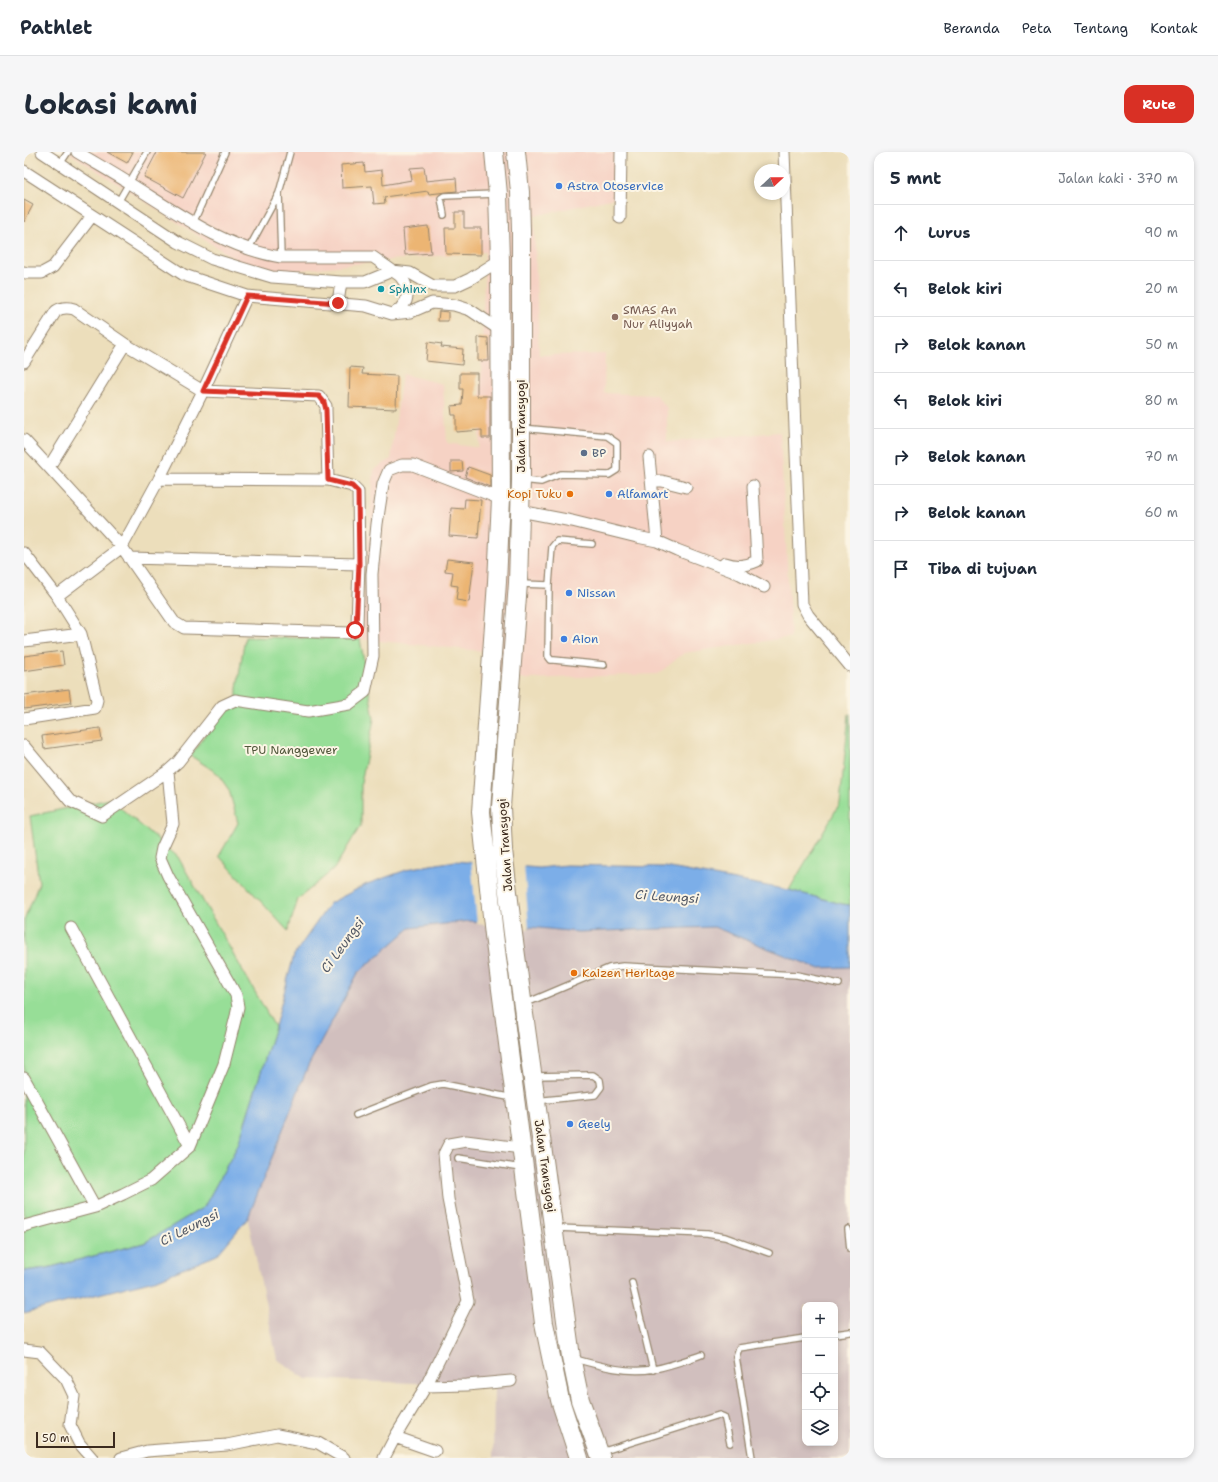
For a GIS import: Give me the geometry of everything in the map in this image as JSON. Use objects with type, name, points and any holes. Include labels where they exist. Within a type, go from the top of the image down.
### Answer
[{"type":"highway","name":"Jalan Transyogi","points":[[494,152],[498,194],[500,260],[500,499],[497,582],[481,812],[494,935],[544,1323],[560,1400],[579,1458]]},
{"type":"highway","name":"Jalan Transyogi","points":[[516,152],[520,192],[521,231],[521,480],[518,583],[501,793],[503,850],[532,1076],[571,1358],[580,1400],[600,1455]]},
{"type":"street","points":[[42,152],[178,242],[212,259],[272,277],[341,282],[365,282],[392,271],[410,273],[433,286],[455,286],[470,279],[500,260]]},
{"type":"street","points":[[77,152],[130,183],[193,223],[218,236],[249,248],[281,257],[373,257],[400,276],[405,283],[408,292],[406,301],[400,309],[392,314]]},
{"type":"street","points":[[620,218],[621,152]]},
{"type":"street","points":[[784,152],[802,604],[808,615],[850,666]]},
{"type":"street","points":[[24,171],[184,275],[247,296],[366,306],[392,314],[410,312],[432,303],[454,305],[470,310],[500,330]]},
{"type":"street","points":[[24,272],[42,273],[53,267],[92,216]]},
{"type":"street","points":[[338,303],[341,282]]},
{"type":"street","points":[[454,305],[455,286]]},
{"type":"street","points":[[57,596],[122,547],[160,479],[247,296]]},
{"type":"street","points":[[24,362],[56,311],[64,308],[74,309],[125,344],[203,391],[319,396],[324,402],[326,410],[328,480]]},
{"type":"street","points":[[49,467],[125,344]]},
{"type":"street","points":[[24,440],[122,547],[178,626],[184,628],[343,633],[351,633],[356,627],[359,564],[358,492],[352,486],[328,480],[160,479]]},
{"type":"street","points":[[649,457],[657,536],[677,550],[740,574],[764,587]]},
{"type":"street","points":[[24,746],[70,801],[102,816],[168,771],[178,762],[222,706],[235,700],[308,712],[349,704],[365,692],[373,656],[372,574],[383,484],[389,470],[402,465],[413,465],[500,499]]},
{"type":"street","points":[[652,481],[662,481],[686,487]]},
{"type":"street","points":[[520,511],[572,521],[637,537],[657,536],[712,559],[734,566],[747,565],[757,561],[753,486]]},
{"type":"street","points":[[24,719],[95,708],[97,700],[80,634],[57,596],[25,556]]},
{"type":"street","points":[[130,558],[359,564]]},
{"type":"street","points":[[24,641],[80,634]]},
{"type":"street","points":[[24,1226],[95,1207],[151,1180],[190,1146],[224,1064],[238,1007],[236,995],[168,876],[160,858],[162,848],[173,824],[168,771]]},
{"type":"street","points":[[70,928],[190,1146]]},
{"type":"street","points":[[24,1078],[95,1207]]},
{"type":"street","points":[[384,1458],[426,1386],[468,1301],[448,1199],[444,1154],[449,1144],[466,1141],[521,1148]]},
{"type":"street","points":[[24,1350],[40,1352],[66,1378],[74,1396],[70,1425],[79,1443],[92,1458]]},
{"type":"street","points":[[426,1386],[467,1385],[511,1381]]},
{"type":"street","points":[[120,1458],[148,1451],[227,1445],[277,1435],[318,1443],[344,1458]]},
{"type":"street","points":[[395,1437],[435,1451]]},
{"type":"lane","points":[[60,164],[68,152]]},
{"type":"lane","points":[[118,203],[147,152]]},
{"type":"lane","points":[[193,223],[225,152]]},
{"type":"lane","points":[[249,248],[279,193],[290,152]]},
{"type":"lane","points":[[279,193],[281,257]]},
{"type":"lane","points":[[444,215],[441,198],[444,196],[498,194]]},
{"type":"lane","points":[[520,428],[607,436],[617,443],[617,470],[609,475],[561,474],[541,482],[521,480]]},
{"type":"lane","points":[[592,544],[557,542],[552,547],[549,585],[549,658],[554,660],[604,665]]},
{"type":"lane","points":[[518,583],[549,585]]},
{"type":"lane","points":[[523,1004],[609,968],[623,966],[797,974],[839,984]]},
{"type":"lane","points":[[532,1076],[593,1075],[600,1080],[601,1087],[595,1095],[545,1100]]},
{"type":"lane","points":[[356,1115],[431,1086],[443,1084],[515,1099]]},
{"type":"lane","points":[[458,1158],[523,1168]]},
{"type":"lane","points":[[553,1228],[707,1234],[725,1237],[769,1253]]},
{"type":"lane","points":[[848,1229],[850,1249]]},
{"type":"lane","points":[[632,1283],[653,1370]]},
{"type":"lane","points":[[838,1334],[850,1332]]},
{"type":"lane","points":[[752,1458],[736,1356],[739,1348],[802,1338]]},
{"type":"lane","points":[[571,1358],[611,1368],[653,1370],[701,1355]]},
{"type":"lane","points":[[600,1455],[719,1415],[724,1417],[730,1443]]},
{"type":"shaded area","points":[[68,152],[620,152],[619,197],[534,216],[539,355],[605,354],[604,393],[656,395],[667,408],[667,442],[780,432],[791,637],[684,653],[658,674],[480,681],[482,651],[360,639],[374,470],[391,459],[402,374],[443,384],[447,443],[479,448],[485,252],[390,260],[284,272],[238,261]]},
{"type":"shaded area","points":[[470,921],[578,932],[714,927],[817,968],[850,967],[850,1458],[493,1458],[494,1386],[306,1379],[277,1359],[247,1215],[308,1066],[358,973],[410,928]]},
{"type":"green space","name":"TPU Nanggewer","points":[[245,637],[360,639],[374,719],[361,783],[361,825],[334,869],[298,899],[288,931],[219,856],[238,823],[229,790],[217,773],[191,756],[216,718],[237,699],[237,688]]},
{"type":"green space","points":[[849,714],[850,905],[789,890],[840,803]]},
{"type":"green space","points":[[110,799],[178,857],[275,1027],[238,1145],[204,1207],[144,1243],[47,1268],[24,1271],[24,921],[39,883],[30,816]]},
{"type":"water","name":"Ci Leungsi","points":[[455,861],[539,868],[566,865],[665,867],[789,890],[850,905],[850,967],[817,968],[714,927],[578,932],[470,921],[410,928],[358,973],[308,1066],[248,1218],[217,1255],[158,1279],[24,1313],[24,1271],[47,1268],[144,1243],[204,1207],[238,1145],[275,1027],[294,955],[330,903],[367,884],[412,868]]},
{"type":"pier","points":[[471,860],[496,862],[501,927],[477,924]]},
{"type":"pier","points":[[499,863],[524,865],[529,929],[505,927]]},
{"type":"building","points":[[107,152],[133,152],[127,163]]},
{"type":"building","points":[[157,152],[206,152],[183,198],[144,177]]},
{"type":"building","points":[[364,163],[365,172],[382,170],[383,185],[412,180],[410,168],[424,167],[426,181],[456,178],[457,191],[429,194],[428,191],[384,197],[385,203],[374,204],[372,186],[342,188],[341,165]]},
{"type":"building","points":[[24,200],[33,205],[24,222]]},
{"type":"building","points":[[455,212],[464,212],[464,228],[481,228],[481,255],[446,254],[445,228],[455,228]]},
{"type":"building","points":[[428,226],[431,253],[405,255],[403,229]]},
{"type":"building","points":[[439,311],[448,312],[448,321],[438,321]]},
{"type":"building","points":[[478,337],[488,338],[489,361],[478,361]]},
{"type":"building","points":[[428,342],[442,344],[441,347],[463,349],[462,365],[426,361]]},
{"type":"building","points":[[350,367],[363,368],[362,374],[397,376],[396,409],[349,407]]},
{"type":"building","points":[[460,373],[477,373],[477,396],[490,396],[490,438],[482,438],[482,430],[456,432],[456,415],[452,415],[451,406],[462,405],[463,389],[460,389]]},
{"type":"building","points":[[451,461],[462,461],[463,471],[451,472]]},
{"type":"building","points":[[468,467],[490,475],[490,487],[465,477]]},
{"type":"building","points":[[465,499],[481,500],[478,538],[449,536],[451,508],[464,509]]},
{"type":"building","points":[[447,559],[474,562],[469,602],[456,600],[458,586],[451,585],[453,572],[445,571]]},
{"type":"building","points":[[62,651],[64,665],[24,671],[24,656]]},
{"type":"building","points":[[69,689],[71,703],[24,709],[24,695]]},
{"type":"building","points":[[100,728],[102,741],[44,749],[42,736]]},
{"type":"place","name":"Astra Otoservice","points":[[559,186]]},
{"type":"place","name":"Sphinx","points":[[381,289]]},
{"type":"place","name":"SMAS An Nur Aliyyah","points":[[615,317]]},
{"type":"place","name":"BP","points":[[584,453]]},
{"type":"place","name":"Kopi Tuku","points":[[570,494]]},
{"type":"place","name":"Alfamart","points":[[609,494]]},
{"type":"place","name":"Nissan","points":[[569,593]]},
{"type":"place","name":"Aion","points":[[564,639]]},
{"type":"place","name":"Kaizen Heritage","points":[[574,973]]},
{"type":"place","name":"Geely","points":[[570,1124]]},
{"type":"route","points":[[338,303],[247,296],[203,391],[319,396],[324,402],[326,406],[328,480],[352,486],[358,492],[359,564],[355,630]]}]
